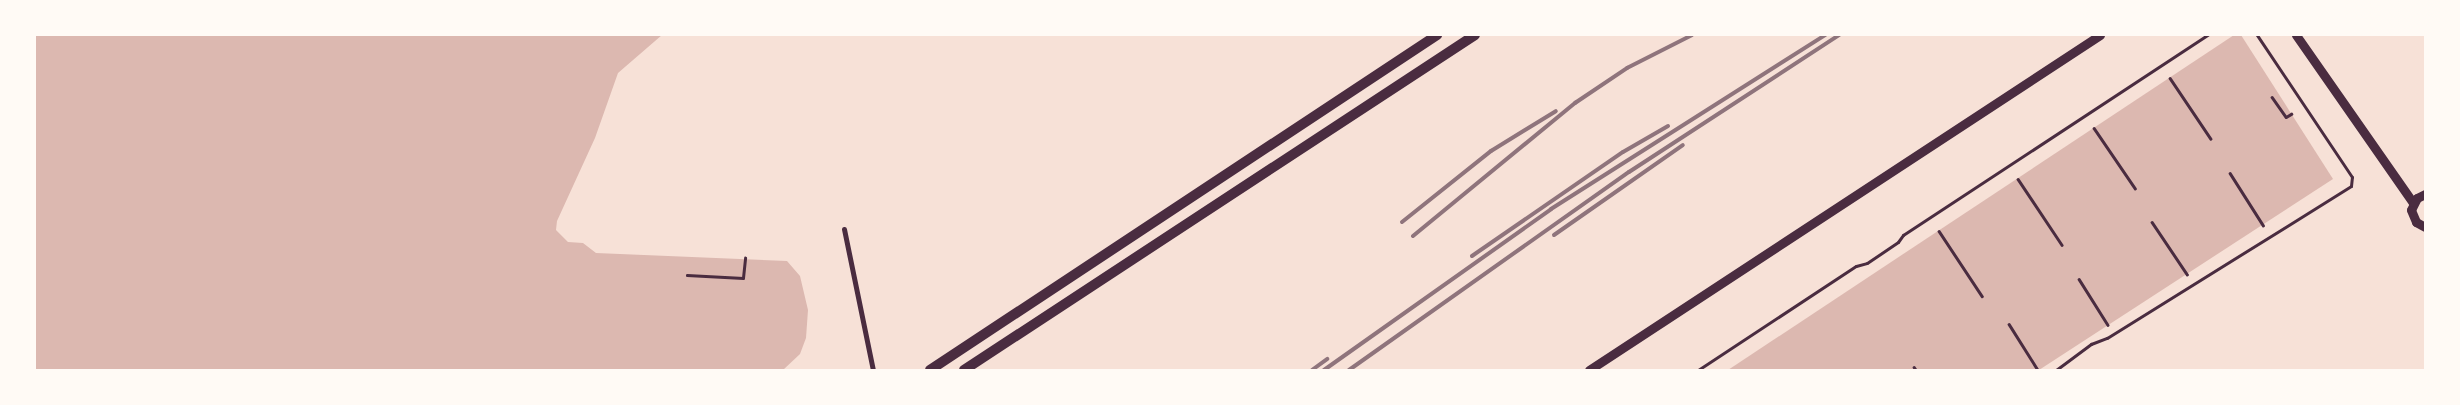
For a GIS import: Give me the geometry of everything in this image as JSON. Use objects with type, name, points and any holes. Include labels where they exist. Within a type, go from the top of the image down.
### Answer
[{"type":"main road","points":[[930,370],[1437,35]]},
{"type":"main road","points":[[964,370],[1475,35]]},
{"type":"street","points":[[1589,370],[2100,35]]},
{"type":"street","points":[[2296,35],[2413,203],[2412,216],[2425,227]]},
{"type":"street","points":[[2413,203],[2425,194]]},
{"type":"street","points":[[844,229],[873,370]]},
{"type":"lane","points":[[1698,370],[1856,266],[1867,263],[1898,242],[1903,235],[2208,35]]},
{"type":"lane","points":[[2056,370],[2091,344],[2107,338],[2351,186],[2352,177],[2257,35]]},
{"type":"path","points":[[2170,78],[2211,139]]},
{"type":"path","points":[[2272,97],[2286,117],[2291,114]]},
{"type":"path","points":[[2094,128],[2134,188]]},
{"type":"path","points":[[2230,173],[2263,224]]},
{"type":"path","points":[[2018,179],[2062,245]]},
{"type":"path","points":[[2152,222],[2187,274]]},
{"type":"path","points":[[1938,232],[1982,296]]},
{"type":"path","points":[[688,275],[743,278],[745,258]]},
{"type":"path","points":[[2079,279],[2108,325]]},
{"type":"path","points":[[2009,324],[2038,370]]},
{"type":"shaded area","points":[[35,35],[662,35],[618,73],[595,138],[557,221],[556,230],[568,242],[583,243],[596,253],[787,261],[800,276],[808,310],[806,338],[800,354],[783,370],[35,370]]},
{"type":"shaded area","points":[[2234,35],[2241,35],[2333,179],[2039,370],[1728,370]]},
{"type":"railway","points":[[1413,236],[1575,103],[1627,68],[1692,35]]},
{"type":"railway","points":[[1324,370],[1551,209],[1825,35]]},
{"type":"railway","points":[[1349,370],[1629,172],[1839,35]]},
{"type":"railway","points":[[1402,222],[1491,151],[1556,111]]},
{"type":"railway","points":[[1472,256],[1623,152],[1668,126]]},
{"type":"railway","points":[[1554,235],[1683,145]]},
{"type":"railway","points":[[1312,370],[1327,359]]}]
